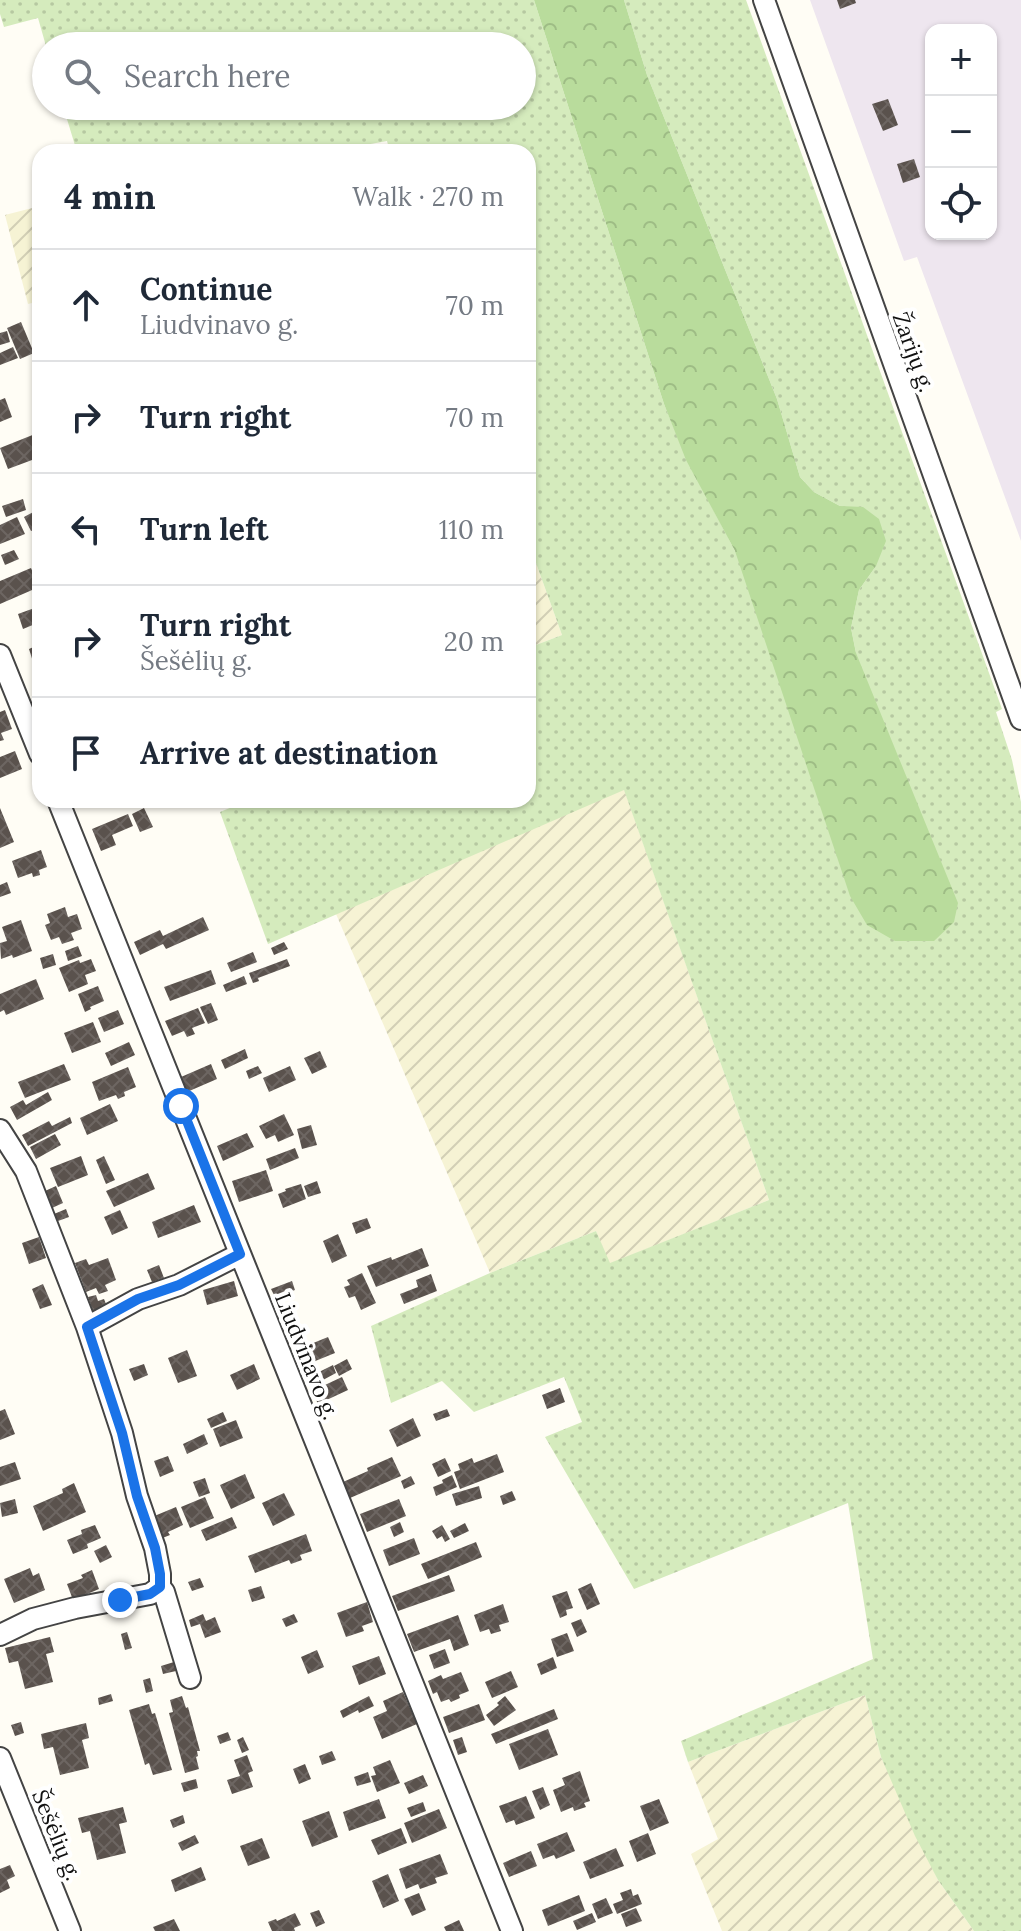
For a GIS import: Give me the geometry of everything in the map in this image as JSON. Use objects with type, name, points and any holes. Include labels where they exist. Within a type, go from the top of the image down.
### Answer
[{"type":"street","name":"Žarijų g.","points":[[764,0],[1021,719]]},
{"type":"street","points":[[0,655],[32,734]]},
{"type":"street","name":"Liudvinavo g.","points":[[61,808],[512,1931]]},
{"type":"street","points":[[0,1130],[26,1171],[87,1327],[122,1433],[137,1496],[155,1548],[160,1587],[190,1678]]},
{"type":"street","points":[[87,1327],[138,1299],[179,1285],[240,1254]]},
{"type":"street","points":[[0,1635],[33,1619],[150,1594],[160,1587]]},
{"type":"street","name":"Šešėlių g.","points":[[0,1758],[70,1931]]},
{"type":"shaded area","points":[[810,0],[1021,0],[1021,541],[917,257],[904,261]]},
{"type":"shaded area","points":[[32,208],[32,303],[28,304],[5,215]]},
{"type":"shaded area","points":[[536,563],[562,635],[536,645]]},
{"type":"shaded area","points":[[624,789],[769,1200],[609,1264],[596,1231],[490,1273],[336,914]]},
{"type":"shaded area","points":[[865,1695],[881,1757],[938,1880],[974,1931],[722,1931],[691,1854],[718,1839],[688,1762]]},
{"type":"green space","points":[[0,0],[534,0],[664,404],[687,460],[735,551],[856,653],[851,628],[859,590],[876,566],[840,506],[814,492],[800,477],[777,399],[647,75],[624,0],[746,0],[1002,709],[996,712],[1012,760],[1021,802],[1021,1931],[974,1931],[938,1880],[881,1757],[865,1695],[688,1762],[681,1741],[873,1659],[848,1503],[634,1589],[545,1437],[582,1422],[564,1377],[474,1412],[442,1381],[391,1403],[371,1326],[490,1273],[596,1231],[610,1263],[769,1200],[624,790],[268,944],[220,812],[230,808],[536,808],[536,645],[562,635],[536,563],[536,144],[388,144],[387,141],[371,144],[75,144],[67,120],[536,120],[536,32],[42,32],[38,18],[4,27]]},
{"type":"green space","points":[[534,0],[624,0],[647,75],[777,399],[800,477],[814,492],[840,506],[863,507],[879,519],[886,541],[876,566],[859,590],[851,628],[856,653],[958,903],[954,922],[934,941],[895,941],[867,925],[850,896],[735,551],[686,460],[664,404]]},
{"type":"building","points":[[837,0],[855,0],[856,3],[840,9]]},
{"type":"building","points":[[888,99],[898,125],[883,131],[872,104]]},
{"type":"building","points":[[914,159],[920,177],[903,183],[897,164]]},
{"type":"building","points":[[21,322],[32,354],[20,359],[7,328]]},
{"type":"building","points":[[7,331],[10,342],[0,345],[0,333]]},
{"type":"building","points":[[13,347],[18,358],[0,365],[0,353]]},
{"type":"building","points":[[5,398],[12,417],[0,422],[0,400]]},
{"type":"building","points":[[32,435],[32,460],[8,469],[0,448]]},
{"type":"building","points":[[23,499],[26,510],[6,517],[2,506]]},
{"type":"building","points":[[32,513],[32,531],[31,531],[24,517]]},
{"type":"building","points":[[17,517],[25,534],[0,544],[0,525]]},
{"type":"building","points":[[14,550],[19,559],[5,565],[1,555]]},
{"type":"building","points":[[31,568],[32,570],[32,590],[0,604],[0,581]]},
{"type":"building","points":[[32,609],[32,625],[23,629],[18,614]]},
{"type":"building","points":[[5,710],[12,729],[1,733],[4,740],[0,741],[0,712]]},
{"type":"building","points":[[15,751],[22,769],[0,778],[0,757]]},
{"type":"building","points":[[0,808],[14,842],[0,848]]},
{"type":"building","points":[[144,808],[153,827],[140,832],[132,814]]},
{"type":"building","points":[[128,814],[133,826],[112,835],[116,845],[101,851],[92,829]]},
{"type":"building","points":[[41,850],[47,867],[39,870],[40,875],[33,877],[32,873],[18,878],[12,861]]},
{"type":"building","points":[[7,882],[11,893],[0,897],[0,885]]},
{"type":"building","points":[[65,907],[68,917],[77,914],[82,929],[71,933],[74,940],[62,944],[59,937],[51,940],[45,925],[50,923],[47,914]]},
{"type":"building","points":[[203,917],[209,930],[166,949],[163,944],[140,955],[134,942],[160,930],[163,936]]},
{"type":"building","points":[[21,920],[32,951],[1,959],[0,943],[7,941],[2,927]]},
{"type":"building","points":[[284,942],[288,949],[274,955],[271,948]]},
{"type":"building","points":[[78,946],[82,956],[68,961],[65,951]]},
{"type":"building","points":[[253,952],[257,962],[231,972],[227,963]]},
{"type":"building","points":[[53,954],[56,965],[43,969],[40,958]]},
{"type":"building","points":[[91,959],[96,971],[85,975],[88,984],[69,992],[59,968]]},
{"type":"building","points":[[287,959],[290,966],[258,978],[259,981],[253,983],[249,973]]},
{"type":"building","points":[[211,970],[216,984],[170,1001],[164,987]]},
{"type":"building","points":[[244,976],[247,984],[226,992],[223,985]]},
{"type":"building","points":[[36,979],[44,999],[6,1015],[4,1010],[0,1012],[0,994]]},
{"type":"building","points":[[98,986],[104,1001],[85,1012],[78,994]]},
{"type":"building","points":[[211,1003],[218,1020],[208,1024],[200,1007]]},
{"type":"building","points":[[198,1008],[205,1023],[192,1028],[195,1034],[187,1037],[184,1031],[172,1036],[165,1021]]},
{"type":"building","points":[[118,1010],[124,1024],[104,1032],[98,1018]]},
{"type":"building","points":[[93,1022],[101,1042],[72,1053],[64,1033]]},
{"type":"building","points":[[129,1042],[135,1055],[111,1066],[105,1053]]},
{"type":"building","points":[[245,1049],[248,1058],[225,1069],[221,1060]]},
{"type":"building","points":[[320,1051],[327,1067],[312,1074],[304,1058]]},
{"type":"building","points":[[64,1064],[71,1080],[25,1098],[18,1082]]},
{"type":"building","points":[[211,1064],[217,1079],[187,1092],[181,1077]]},
{"type":"building","points":[[258,1066],[262,1073],[249,1079],[246,1071]]},
{"type":"building","points":[[290,1066],[296,1080],[269,1092],[263,1078]]},
{"type":"building","points":[[128,1067],[136,1087],[124,1092],[125,1096],[118,1099],[116,1095],[99,1101],[92,1082]]},
{"type":"building","points":[[48,1092],[52,1100],[17,1120],[10,1107],[23,1100],[26,1105]]},
{"type":"building","points":[[110,1104],[118,1121],[87,1135],[80,1118]]},
{"type":"building","points":[[284,1114],[294,1135],[278,1142],[275,1135],[266,1139],[259,1126]]},
{"type":"building","points":[[70,1117],[72,1123],[28,1146],[22,1135],[49,1121],[52,1126]]},
{"type":"building","points":[[311,1125],[317,1145],[302,1149],[297,1129]]},
{"type":"building","points":[[247,1133],[254,1147],[223,1161],[217,1146]]},
{"type":"building","points":[[55,1134],[61,1145],[36,1159],[30,1147]]},
{"type":"building","points":[[295,1148],[299,1158],[270,1170],[266,1159]]},
{"type":"building","points":[[81,1156],[88,1175],[58,1187],[50,1168]]},
{"type":"building","points":[[104,1156],[115,1180],[106,1184],[96,1160]]},
{"type":"building","points":[[266,1170],[273,1191],[239,1202],[232,1181]]},
{"type":"building","points":[[148,1173],[155,1189],[114,1207],[106,1191]]},
{"type":"building","points":[[317,1181],[321,1193],[308,1197],[304,1186]]},
{"type":"building","points":[[301,1184],[306,1199],[283,1208],[278,1194]]},
{"type":"building","points":[[56,1186],[63,1203],[52,1208],[45,1191]]},
{"type":"building","points":[[194,1205],[201,1222],[158,1238],[152,1222]]},
{"type":"building","points":[[66,1209],[69,1217],[58,1221],[54,1214]]},
{"type":"building","points":[[120,1210],[128,1228],[112,1235],[104,1217]]},
{"type":"building","points":[[367,1218],[371,1228],[356,1234],[352,1223]]},
{"type":"building","points":[[338,1234],[347,1256],[332,1263],[323,1241]]},
{"type":"building","points":[[39,1237],[46,1258],[29,1264],[22,1243]]},
{"type":"building","points":[[422,1248],[429,1266],[376,1287],[367,1266]]},
{"type":"building","points":[[108,1258],[116,1280],[105,1285],[108,1291],[99,1294],[96,1288],[86,1292],[75,1263],[86,1259],[89,1265]]},
{"type":"building","points":[[159,1265],[164,1278],[152,1282],[147,1270]]},
{"type":"building","points":[[362,1273],[376,1303],[361,1310],[355,1296],[349,1298],[344,1287],[350,1285],[347,1280]]},
{"type":"building","points":[[431,1274],[437,1291],[404,1304],[400,1294],[418,1287],[416,1280]]},
{"type":"building","points":[[234,1281],[238,1296],[207,1305],[203,1290]]},
{"type":"building","points":[[292,1281],[295,1290],[275,1297],[271,1289]]},
{"type":"building","points":[[43,1284],[52,1305],[40,1309],[32,1289]]},
{"type":"building","points":[[96,1295],[98,1301],[104,1299],[108,1309],[94,1314],[88,1297]]},
{"type":"building","points":[[328,1337],[335,1353],[303,1366],[296,1350]]},
{"type":"building","points":[[187,1350],[197,1376],[178,1383],[168,1358]]},
{"type":"building","points":[[347,1359],[352,1369],[339,1376],[334,1366]]},
{"type":"building","points":[[144,1364],[148,1375],[134,1381],[129,1369]]},
{"type":"building","points":[[254,1364],[260,1379],[237,1390],[230,1375]]},
{"type":"building","points":[[333,1365],[336,1373],[323,1380],[319,1372]]},
{"type":"building","points":[[342,1377],[348,1390],[318,1404],[312,1391]]},
{"type":"building","points":[[560,1388],[565,1402],[547,1409],[542,1395]]},
{"type":"building","points":[[5,1409],[15,1434],[0,1440],[0,1411]]},
{"type":"building","points":[[447,1409],[450,1416],[436,1421],[433,1414]]},
{"type":"building","points":[[223,1412],[227,1421],[211,1428],[207,1419]]},
{"type":"building","points":[[413,1418],[421,1436],[397,1447],[389,1430]]},
{"type":"building","points":[[236,1420],[243,1438],[220,1447],[213,1429]]},
{"type":"building","points":[[204,1434],[208,1444],[187,1454],[183,1444]]},
{"type":"building","points":[[497,1454],[504,1472],[460,1489],[454,1472],[460,1470],[458,1464],[472,1458],[474,1463]]},
{"type":"building","points":[[168,1456],[174,1471],[160,1477],[154,1461]]},
{"type":"building","points":[[392,1457],[401,1476],[350,1498],[343,1482]]},
{"type":"building","points":[[445,1458],[451,1471],[438,1477],[432,1464]]},
{"type":"building","points":[[15,1462],[21,1479],[0,1486],[0,1467]]},
{"type":"building","points":[[245,1474],[255,1498],[231,1509],[220,1485]]},
{"type":"building","points":[[452,1475],[457,1487],[436,1496],[433,1487]]},
{"type":"building","points":[[411,1476],[415,1484],[404,1489],[401,1481]]},
{"type":"building","points":[[205,1478],[210,1493],[199,1497],[193,1482]]},
{"type":"building","points":[[74,1483],[86,1512],[43,1531],[33,1506],[63,1493],[62,1489]]},
{"type":"building","points":[[479,1486],[482,1498],[456,1506],[452,1494]]},
{"type":"building","points":[[512,1491],[516,1500],[503,1505],[500,1496]]},
{"type":"building","points":[[284,1493],[295,1515],[273,1526],[262,1503]]},
{"type":"building","points":[[205,1497],[214,1518],[190,1528],[181,1507]]},
{"type":"building","points":[[15,1499],[18,1513],[2,1517],[0,1503]]},
{"type":"building","points":[[399,1499],[406,1516],[367,1532],[360,1514]]},
{"type":"building","points":[[176,1507],[183,1525],[160,1539],[152,1517]]},
{"type":"building","points":[[232,1517],[237,1528],[206,1541],[201,1530]]},
{"type":"building","points":[[400,1522],[404,1532],[394,1537],[390,1527]]},
{"type":"building","points":[[465,1523],[469,1531],[454,1538],[450,1531]]},
{"type":"building","points":[[95,1525],[101,1538],[73,1554],[67,1540]]},
{"type":"building","points":[[442,1525],[450,1539],[445,1542],[442,1536],[437,1539],[432,1531]]},
{"type":"building","points":[[306,1534],[312,1551],[300,1555],[302,1560],[291,1564],[289,1560],[255,1573],[248,1556]]},
{"type":"building","points":[[414,1538],[420,1554],[389,1566],[383,1550]]},
{"type":"building","points":[[476,1542],[482,1557],[428,1579],[421,1564]]},
{"type":"building","points":[[106,1545],[112,1557],[100,1563],[94,1551]]},
{"type":"building","points":[[30,1568],[33,1576],[39,1573],[45,1590],[14,1603],[4,1579]]},
{"type":"building","points":[[92,1570],[99,1589],[73,1600],[67,1584],[83,1578],[81,1575]]},
{"type":"building","points":[[449,1575],[455,1591],[398,1611],[392,1596]]},
{"type":"building","points":[[200,1578],[204,1587],[192,1591],[188,1582]]},
{"type":"building","points":[[591,1583],[600,1604],[587,1610],[578,1589]]},
{"type":"building","points":[[261,1586],[265,1598],[252,1602],[248,1590]]},
{"type":"building","points":[[567,1591],[573,1608],[566,1610],[567,1615],[560,1618],[552,1596]]},
{"type":"building","points":[[367,1602],[373,1622],[362,1626],[364,1631],[346,1637],[337,1613]]},
{"type":"building","points":[[503,1604],[509,1622],[499,1625],[501,1631],[491,1634],[489,1629],[480,1632],[474,1615]]},
{"type":"building","points":[[203,1614],[206,1621],[215,1617],[221,1632],[205,1638],[200,1624],[191,1627],[189,1620]]},
{"type":"building","points":[[294,1614],[298,1622],[286,1627],[282,1619]]},
{"type":"building","points":[[458,1615],[469,1645],[454,1651],[450,1639],[414,1652],[407,1634]]},
{"type":"building","points":[[581,1619],[587,1632],[577,1637],[571,1623]]},
{"type":"building","points":[[127,1632],[132,1648],[125,1650],[121,1634]]},
{"type":"building","points":[[567,1633],[574,1651],[557,1657],[551,1639]]},
{"type":"building","points":[[50,1637],[54,1652],[46,1654],[53,1682],[25,1689],[18,1661],[9,1663],[5,1648]]},
{"type":"building","points":[[445,1649],[450,1663],[434,1669],[429,1655]]},
{"type":"building","points":[[317,1650],[324,1667],[308,1674],[301,1657]]},
{"type":"building","points":[[379,1656],[386,1674],[359,1685],[352,1666]]},
{"type":"building","points":[[553,1657],[557,1668],[541,1675],[537,1664]]},
{"type":"building","points":[[174,1662],[176,1671],[163,1674],[161,1666]]},
{"type":"building","points":[[511,1671],[518,1687],[492,1698],[485,1682]]},
{"type":"building","points":[[461,1672],[469,1691],[451,1702],[449,1699],[441,1702],[437,1692],[433,1694],[428,1681]]},
{"type":"building","points":[[150,1678],[153,1691],[146,1693],[143,1680]]},
{"type":"building","points":[[403,1692],[417,1724],[382,1739],[373,1717],[387,1711],[383,1701]]},
{"type":"building","points":[[111,1694],[113,1701],[99,1705],[98,1698]]},
{"type":"building","points":[[182,1696],[200,1751],[197,1751],[196,1757],[199,1769],[185,1773],[169,1713],[173,1712],[170,1700]]},
{"type":"building","points":[[369,1696],[374,1706],[343,1718],[340,1711]]},
{"type":"building","points":[[505,1696],[516,1710],[494,1726],[486,1715]]},
{"type":"building","points":[[149,1704],[152,1714],[155,1713],[172,1770],[153,1775],[149,1763],[145,1765],[129,1710]]},
{"type":"building","points":[[479,1704],[485,1720],[449,1733],[443,1717]]},
{"type":"building","points":[[554,1709],[558,1719],[496,1744],[491,1734]]},
{"type":"building","points":[[21,1722],[24,1733],[15,1736],[11,1725]]},
{"type":"building","points":[[86,1723],[89,1738],[82,1740],[89,1768],[60,1775],[53,1747],[44,1749],[41,1734]]},
{"type":"building","points":[[548,1729],[558,1755],[519,1770],[509,1744]]},
{"type":"building","points":[[228,1732],[231,1740],[220,1744],[217,1736]]},
{"type":"building","points":[[243,1737],[249,1750],[242,1753],[237,1740]]},
{"type":"building","points":[[462,1737],[467,1752],[458,1755],[453,1740]]},
{"type":"building","points":[[332,1751],[336,1760],[322,1765],[319,1756]]},
{"type":"building","points":[[247,1755],[253,1771],[248,1773],[253,1787],[232,1794],[227,1780],[240,1776],[234,1760]]},
{"type":"building","points":[[390,1760],[400,1783],[377,1792],[371,1776],[376,1775],[373,1767]]},
{"type":"building","points":[[305,1764],[311,1779],[299,1784],[293,1769]]},
{"type":"building","points":[[580,1771],[590,1801],[584,1803],[586,1807],[574,1811],[573,1807],[561,1812],[553,1790],[565,1785],[562,1778]]},
{"type":"building","points":[[368,1772],[371,1782],[357,1786],[354,1777]]},
{"type":"building","points":[[423,1775],[428,1786],[409,1794],[404,1783]]},
{"type":"building","points":[[196,1779],[198,1788],[184,1792],[181,1783]]},
{"type":"building","points":[[543,1787],[550,1805],[540,1810],[532,1791]]},
{"type":"building","points":[[526,1796],[535,1818],[516,1825],[514,1820],[506,1823],[499,1806]]},
{"type":"building","points":[[379,1799],[386,1818],[349,1831],[343,1812]]},
{"type":"building","points":[[659,1799],[669,1823],[650,1831],[640,1806]]},
{"type":"building","points":[[423,1802],[426,1811],[411,1817],[407,1808]]},
{"type":"building","points":[[123,1807],[127,1822],[119,1824],[126,1853],[97,1860],[90,1831],[82,1833],[78,1818]]},
{"type":"building","points":[[439,1809],[447,1828],[412,1843],[404,1823]]},
{"type":"building","points":[[329,1811],[338,1837],[312,1847],[302,1821]]},
{"type":"building","points":[[183,1815],[185,1823],[173,1828],[170,1820]]},
{"type":"building","points":[[401,1828],[407,1843],[378,1855],[371,1840]]},
{"type":"building","points":[[567,1832],[575,1851],[556,1859],[554,1855],[543,1859],[537,1844]]},
{"type":"building","points":[[648,1833],[656,1854],[637,1862],[629,1841]]},
{"type":"building","points":[[195,1835],[199,1843],[182,1851],[178,1843]]},
{"type":"building","points":[[262,1838],[270,1858],[248,1866],[240,1846]]},
{"type":"building","points":[[616,1848],[624,1866],[590,1879],[583,1862]]},
{"type":"building","points":[[531,1851],[537,1866],[509,1877],[503,1863]]},
{"type":"building","points":[[440,1854],[448,1874],[435,1878],[437,1883],[420,1889],[418,1884],[406,1889],[399,1869]]},
{"type":"building","points":[[10,1865],[15,1876],[7,1880],[10,1888],[0,1893],[0,1869]]},
{"type":"building","points":[[201,1867],[206,1880],[175,1892],[171,1880]]},
{"type":"building","points":[[388,1874],[399,1901],[383,1908],[372,1881]]},
{"type":"building","points":[[631,1889],[633,1896],[638,1894],[642,1904],[617,1914],[613,1904],[623,1900],[620,1893]]},
{"type":"building","points":[[419,1893],[426,1910],[412,1916],[404,1899]]},
{"type":"building","points":[[579,1895],[585,1911],[548,1926],[542,1910]]},
{"type":"building","points":[[606,1898],[613,1913],[598,1919],[592,1904]]},
{"type":"building","points":[[636,1908],[642,1921],[626,1927],[621,1914]]},
{"type":"building","points":[[319,1910],[325,1923],[316,1927],[310,1913]]},
{"type":"building","points":[[295,1913],[301,1925],[294,1928],[295,1931],[272,1931],[268,1922]]},
{"type":"building","points":[[592,1913],[596,1922],[577,1930],[573,1921]]},
{"type":"building","points":[[174,1919],[180,1931],[155,1931],[153,1927]]},
{"type":"building","points":[[459,1920],[464,1931],[446,1931],[444,1927]]},
{"type":"route","points":[[120,1600],[150,1594],[160,1587],[160,1574],[122,1433],[87,1327],[138,1299],[179,1285],[240,1254],[181,1106]]}]
